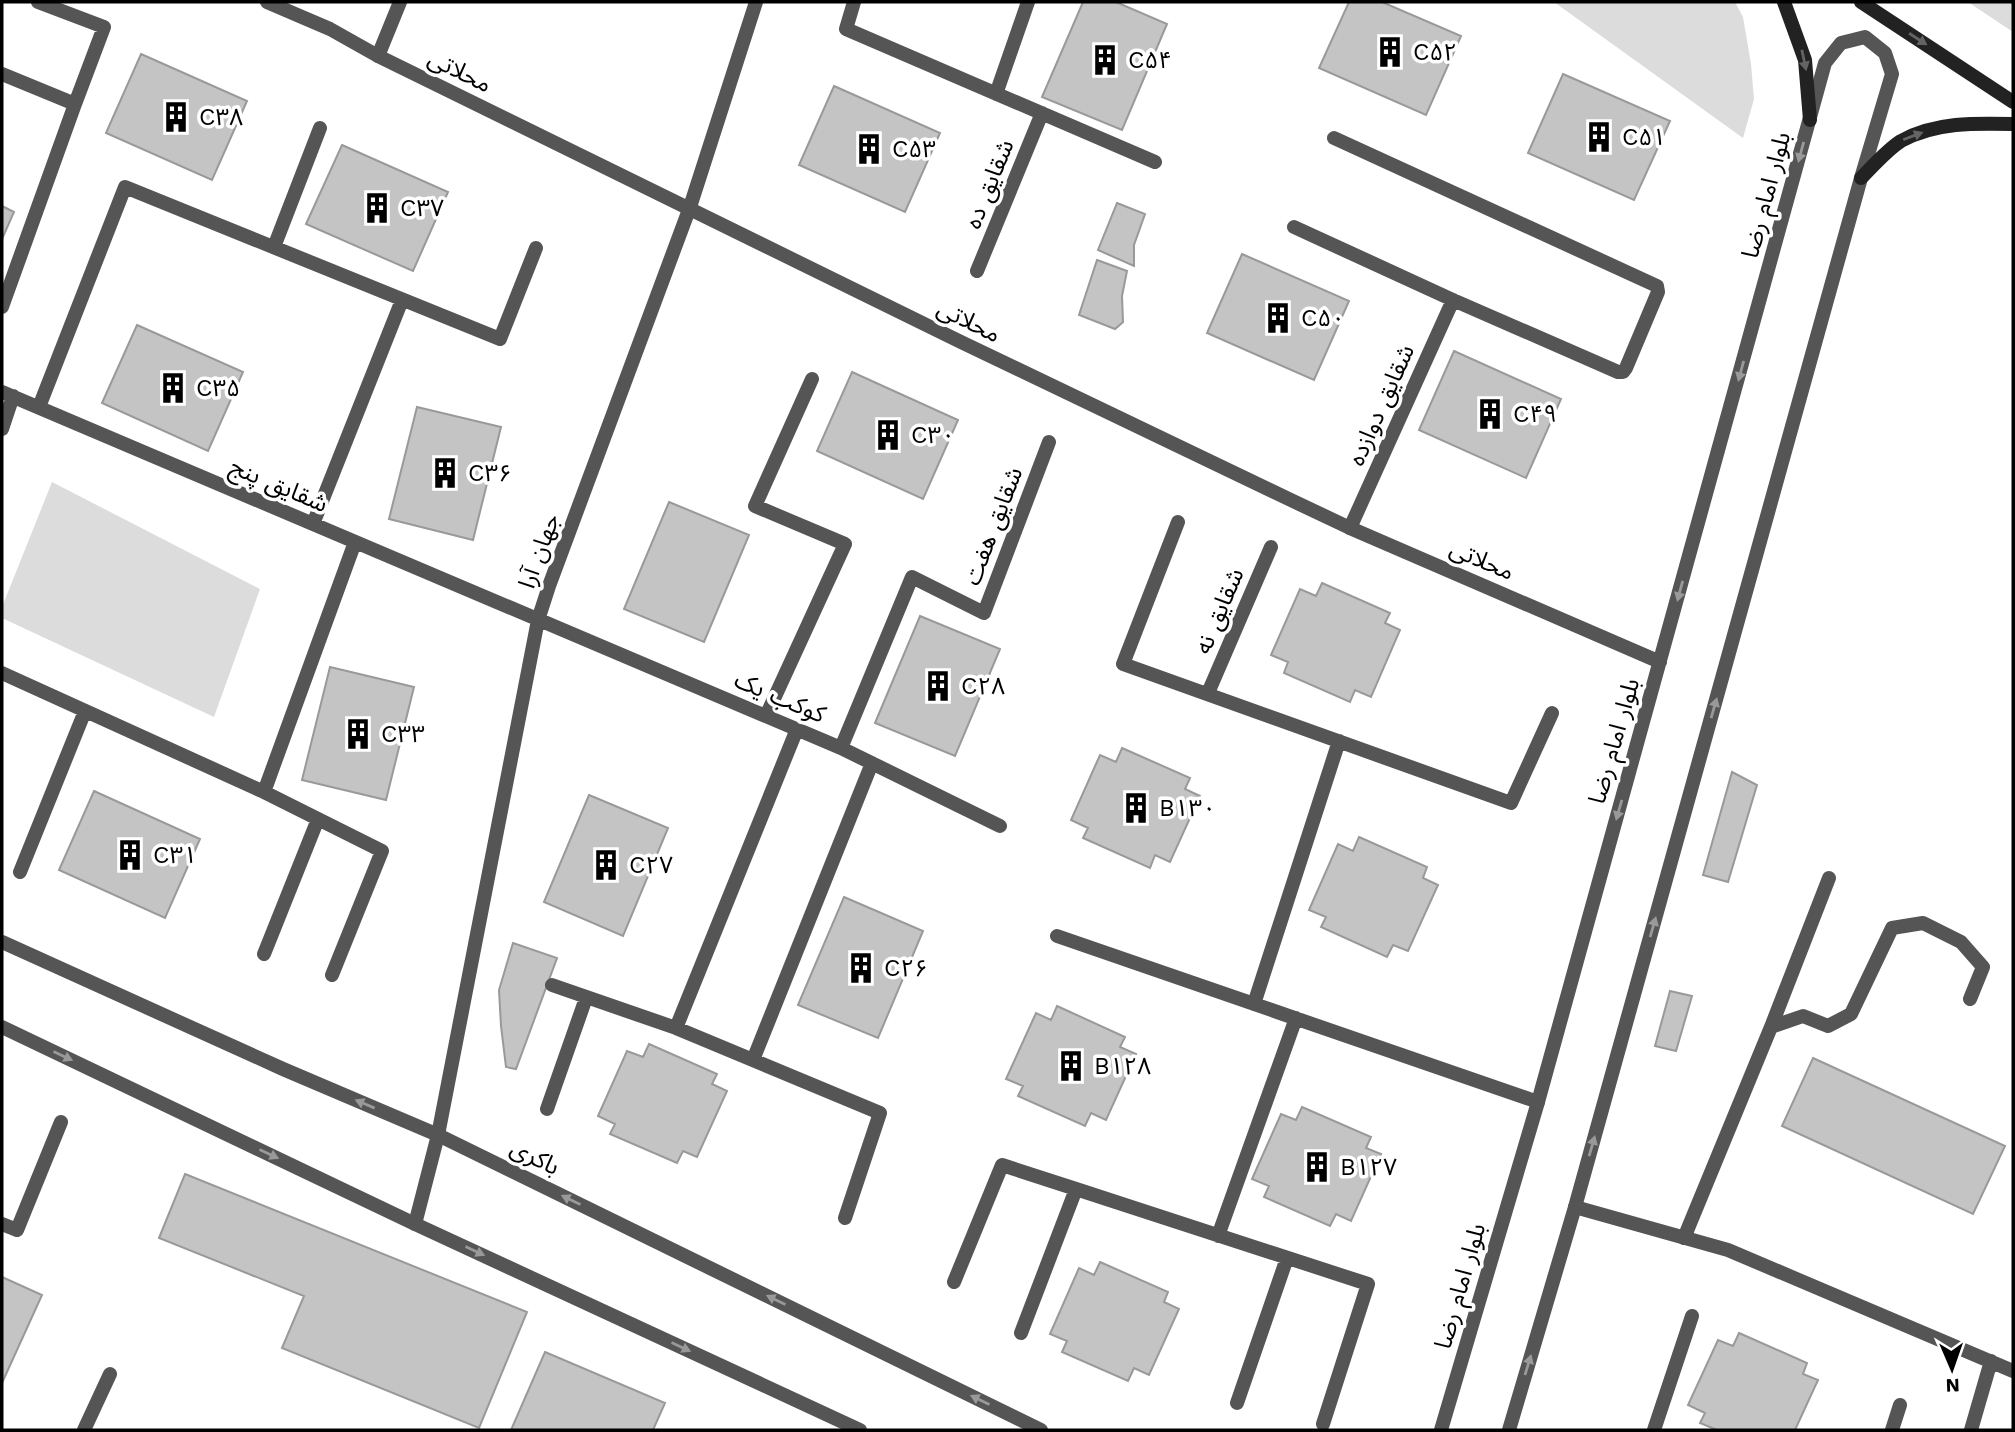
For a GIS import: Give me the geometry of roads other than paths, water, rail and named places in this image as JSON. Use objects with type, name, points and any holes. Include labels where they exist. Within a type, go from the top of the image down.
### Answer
[{"type":"main road","points":[[1784,2],[1805,60],[1810,120]]},
{"type":"main road","points":[[1861,2],[2013,102]]},
{"type":"main road","points":[[1861,178],[1900,142],[1938,127],[1979,123],[2013,124]]},
{"type":"street","points":[[2,307],[104,27],[38,2]]},
{"type":"street","name":"محلاتی","points":[[267,2],[330,29],[378,56],[1056,389],[1350,528],[1660,662]]},
{"type":"street","points":[[378,56],[400,2]]},
{"type":"street","name":"جهان آرا","points":[[415,1224],[438,1135],[538,620],[690,207],[755,2]]},
{"type":"street","points":[[854,2],[846,29],[1155,162]]},
{"type":"street","points":[[996,94],[1028,2]]},
{"type":"street","name":"بلوار امام رضا","points":[[1441,1430],[1538,1102],[1825,62],[1840,43],[1865,37],[1885,52],[1892,74],[1861,178]]},
{"type":"street","points":[[2,74],[75,104]]},
{"type":"street","name":"شقایق ده","points":[[977,271],[1042,114]]},
{"type":"street","points":[[274,247],[320,128]]},
{"type":"street","points":[[1294,227],[1618,372],[1623,372],[1626,368],[1658,292],[1657,286],[1334,138]]},
{"type":"street","points":[[1509,1430],[1575,1207],[1861,178]]},
{"type":"street","points":[[39,407],[125,187],[500,340],[536,248]]},
{"type":"street","points":[[313,524],[401,300]]},
{"type":"street","name":"شقایق دوازده","points":[[1350,528],[1453,300]]},
{"type":"street","points":[[766,716],[845,544],[755,506],[812,379]]},
{"type":"street","points":[[2,429],[7,394]]},
{"type":"street","name":"شقایق پنج","points":[[7,394],[538,620]]},
{"type":"street","name":"شقایق هفت","points":[[841,748],[912,577],[984,613],[1049,442]]},
{"type":"street","points":[[1178,522],[1124,664],[1511,803],[1552,713]]},
{"type":"street","points":[[264,792],[355,542]]},
{"type":"street","name":"شقایق نه","points":[[1208,693],[1271,547]]},
{"type":"street","name":"کوکب یک","points":[[538,620],[841,748],[1000,826]]},
{"type":"street","points":[[2,673],[264,792],[382,851],[332,975]]},
{"type":"street","points":[[20,872],[85,711]]},
{"type":"street","points":[[676,1028],[797,729]]},
{"type":"street","points":[[1254,1003],[1339,741]]},
{"type":"street","points":[[752,1060],[872,763]]},
{"type":"street","points":[[264,954],[318,819]]},
{"type":"street","points":[[1684,1238],[1829,878]]},
{"type":"street","points":[[1771,1027],[1803,1016],[1828,1026],[1851,1014],[1892,928],[1923,923],[1961,942],[1983,967],[1970,999]]},
{"type":"street","points":[[1057,936],[1538,1102]]},
{"type":"street","name":"باکری","points":[[2,942],[438,1135],[1041,1430]]},
{"type":"street","points":[[552,985],[676,1028],[880,1113],[845,1217]]},
{"type":"street","points":[[547,1109],[586,998]]},
{"type":"street","points":[[1218,1236],[1296,1018]]},
{"type":"street","points":[[2,1027],[415,1224],[860,1430]]},
{"type":"street","points":[[2,1224],[17,1230],[61,1122]]},
{"type":"street","points":[[954,1282],[1002,1165],[1368,1284],[1323,1424]]},
{"type":"street","points":[[1021,1334],[1076,1189]]},
{"type":"street","points":[[1575,1207],[1728,1250],[2013,1371]]},
{"type":"street","points":[[1237,1403],[1287,1258]]},
{"type":"street","points":[[1654,1430],[1692,1316]]},
{"type":"street","points":[[1971,1430],[1991,1362]]},
{"type":"street","points":[[84,1430],[110,1374]]},
{"type":"street","points":[[1892,1430],[1900,1405]]},
{"type":"place","name":"C۵۲","points":[[1390,52]]},
{"type":"place","name":"C۵۴","points":[[1105,60]]},
{"type":"place","name":"C۳۸","points":[[176,117]]},
{"type":"place","name":"C۵۱","points":[[1599,137]]},
{"type":"place","name":"C۵۳","points":[[869,149]]},
{"type":"place","name":"C۳۷","points":[[377,208]]},
{"type":"place","name":"C۵۰","points":[[1278,318]]},
{"type":"place","name":"C۳۵","points":[[173,388]]},
{"type":"place","name":"C۴۹","points":[[1490,414]]},
{"type":"place","name":"C۳۰","points":[[888,435]]},
{"type":"place","name":"C۳۶","points":[[445,473]]},
{"type":"place","name":"C۲۸","points":[[938,686]]},
{"type":"place","name":"C۳۳","points":[[358,734]]},
{"type":"place","name":"B۱۳۰","points":[[1136,808]]},
{"type":"place","name":"C۳۱","points":[[130,855]]},
{"type":"place","name":"C۲۷","points":[[606,865]]},
{"type":"place","name":"C۲۶","points":[[861,968]]},
{"type":"place","name":"B۱۲۸","points":[[1071,1066]]},
{"type":"place","name":"B۱۲۷","points":[[1317,1167]]}]
